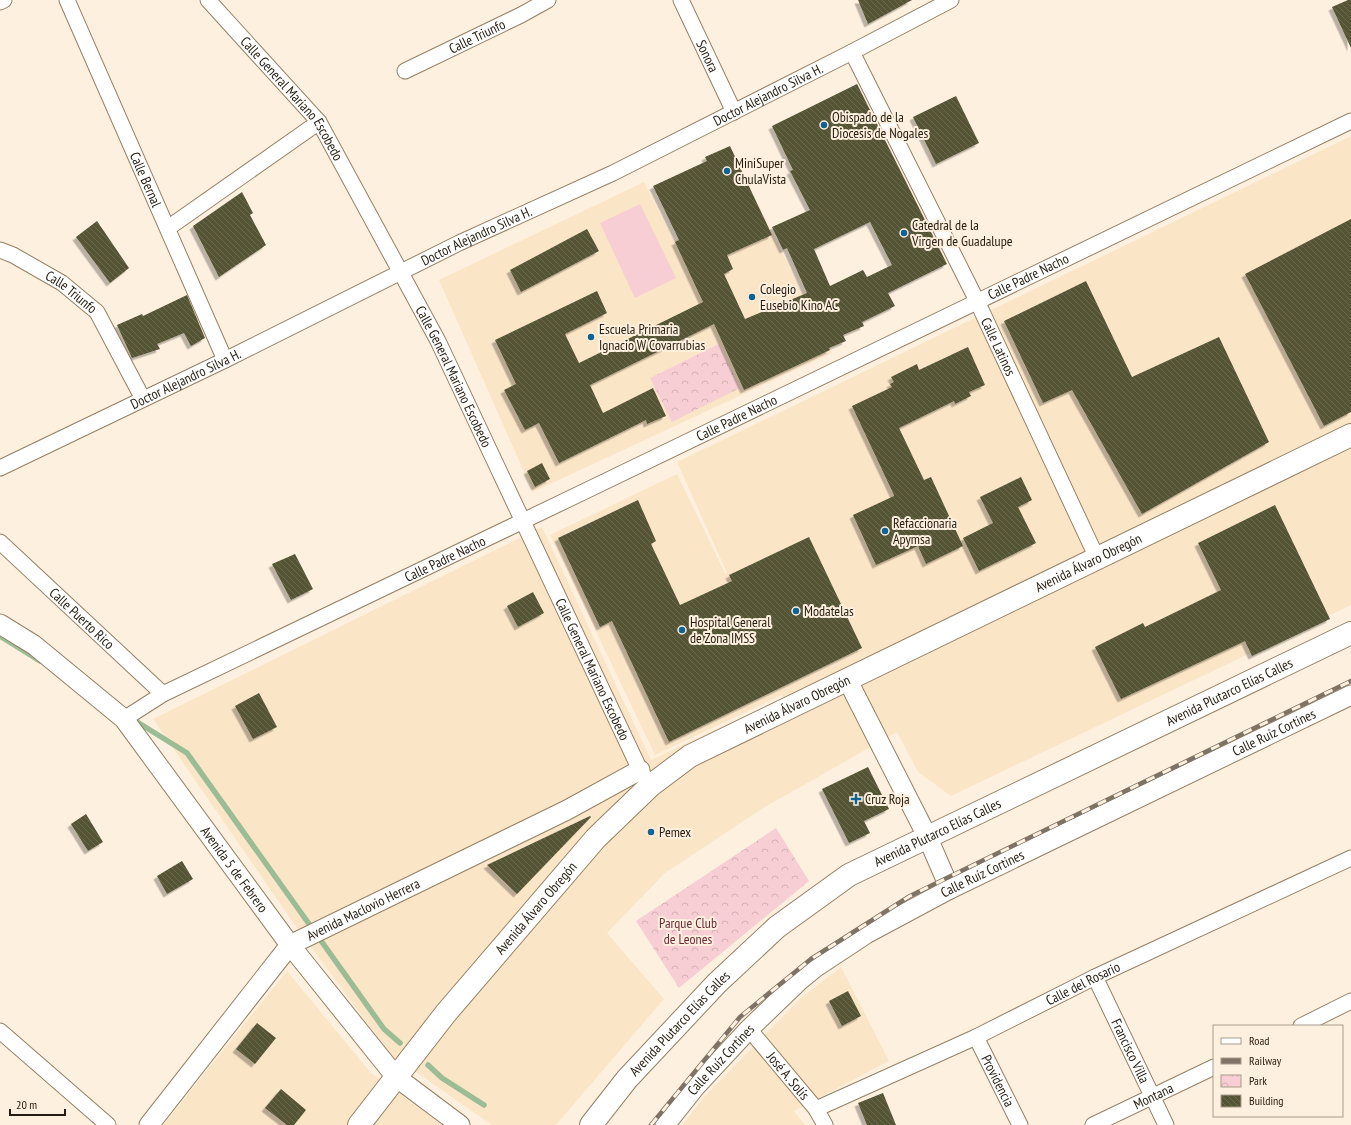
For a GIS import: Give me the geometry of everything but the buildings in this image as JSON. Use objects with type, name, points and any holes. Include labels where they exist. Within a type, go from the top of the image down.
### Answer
[{"type":"highway","name":"Avenida Álvaro Obregón","points":[[360,1125],[446,1013],[596,838],[645,778],[1351,435]]},
{"type":"highway","name":"Avenida Plutarco Elías Calles","points":[[591,1125],[627,1079],[717,983],[777,927],[849,875],[927,836],[1351,633]]},
{"type":"street","points":[[0,2],[4,0]]},
{"type":"street","name":"Calle Bernal","points":[[67,0],[225,360]]},
{"type":"street","name":"Calle General Mariano Escobedo","points":[[208,0],[319,122],[438,341],[645,778]]},
{"type":"street","name":"Calle Triunfo","points":[[405,71],[521,15],[548,0]]},
{"type":"street","name":"Sonora","points":[[681,0],[734,112]]},
{"type":"street","name":"Doctor Alejandro Silva H.","points":[[0,468],[225,360],[400,272],[613,173],[852,52],[950,0]]},
{"type":"street","name":"Calle Latinos","points":[[852,52],[977,300],[1097,558]]},
{"type":"street","name":"Calle Padre Nacho","points":[[124,719],[163,694],[523,522],[977,300],[1351,121]]},
{"type":"street","points":[[168,228],[319,122]]},
{"type":"street","name":"Calle Triunfo","points":[[0,250],[13,255],[62,283],[97,312],[143,399]]},
{"type":"street","name":"Calle Puerto Rico","points":[[0,542],[163,694]]},
{"type":"street","name":"Avenida 5 de Febrero","points":[[0,624],[34,645],[124,719],[290,945],[396,1077],[460,1125]]},
{"type":"street","points":[[847,679],[927,836],[950,889]]},
{"type":"street","name":"Calle Ruíz Cortines","points":[[665,1125],[696,1086],[749,1029],[816,967],[866,934],[950,889],[1042,846],[1351,695]]},
{"type":"street","name":"Avenida Maclovio Herrera","points":[[149,1125],[290,945],[568,810],[645,778]]},
{"type":"street","name":"Calle del Rosario","points":[[816,1109],[976,1037],[1095,977],[1351,858]]},
{"type":"street","name":"Francisco Villa","points":[[1095,977],[1154,1097],[1166,1125]]},
{"type":"street","points":[[1303,1025],[1351,1001]]},
{"type":"street","name":"José A. Solís","points":[[749,1029],[816,1109],[825,1125]]},
{"type":"street","points":[[0,1031],[108,1125]]},
{"type":"street","name":"Providencia","points":[[976,1037],[1020,1125]]},
{"type":"street","name":"Montana","points":[[1093,1125],[1213,1068]]},
{"type":"shaded area","points":[[1351,136],[1351,605],[951,796],[918,772],[897,732],[760,810],[665,873],[607,933],[664,999],[556,1125],[492,1125],[390,1054],[292,921],[153,719],[542,527],[651,760],[784,698],[782,695],[655,755],[550,535],[677,474],[725,573],[727,573],[677,462]]},
{"type":"shaded area","name":"Escuela Primaria Ignacio W Covarrubias","points":[[644,182],[674,241],[705,227],[707,231],[759,206],[832,353],[533,492],[439,280]]},
{"type":"shaded area","points":[[841,967],[889,1061],[794,1111],[805,1125],[682,1125],[704,1097],[802,997]]},
{"type":"shaded area","points":[[287,971],[371,1073],[442,1125],[163,1125]]},
{"type":"green space","points":[[640,204],[676,278],[635,298],[600,223]]},
{"type":"green space","points":[[719,344],[740,388],[672,422],[650,378]]},
{"type":"green space","name":"Parque Club de Leones","points":[[776,828],[809,881],[679,988],[636,921]]},
{"type":"waterway","points":[[0,636],[40,661]]},
{"type":"waterway","points":[[134,720],[187,753],[384,1029],[400,1043]]},
{"type":"waterway","points":[[428,1065],[442,1078],[484,1105]]},
{"type":"railway","points":[[651,1125],[740,1017],[811,959],[910,896],[1351,681]]},
{"type":"place","name":"Obispado de la Diocesis de Nogales","points":[[824,125]]},
{"type":"place","name":"MiniSuper ChulaVista","points":[[727,171]]},
{"type":"place","name":"Catedral de la Virgen de Guadalupe","points":[[904,233]]},
{"type":"place","name":"Colegio Eusebio Kino AC","points":[[752,297]]},
{"type":"place","name":"Escuela Primaria Ignacio W Covarrubias","points":[[591,337]]},
{"type":"place","name":"Refaccionaria Apymsa","points":[[885,531]]},
{"type":"place","name":"Modatelas","points":[[796,611]]},
{"type":"place","name":"Hospital General de Zona IMSS","points":[[682,630]]},
{"type":"place","name":"Cruz Roja","points":[[856,799]]},
{"type":"place","name":"Pemex","points":[[651,832]]}]
